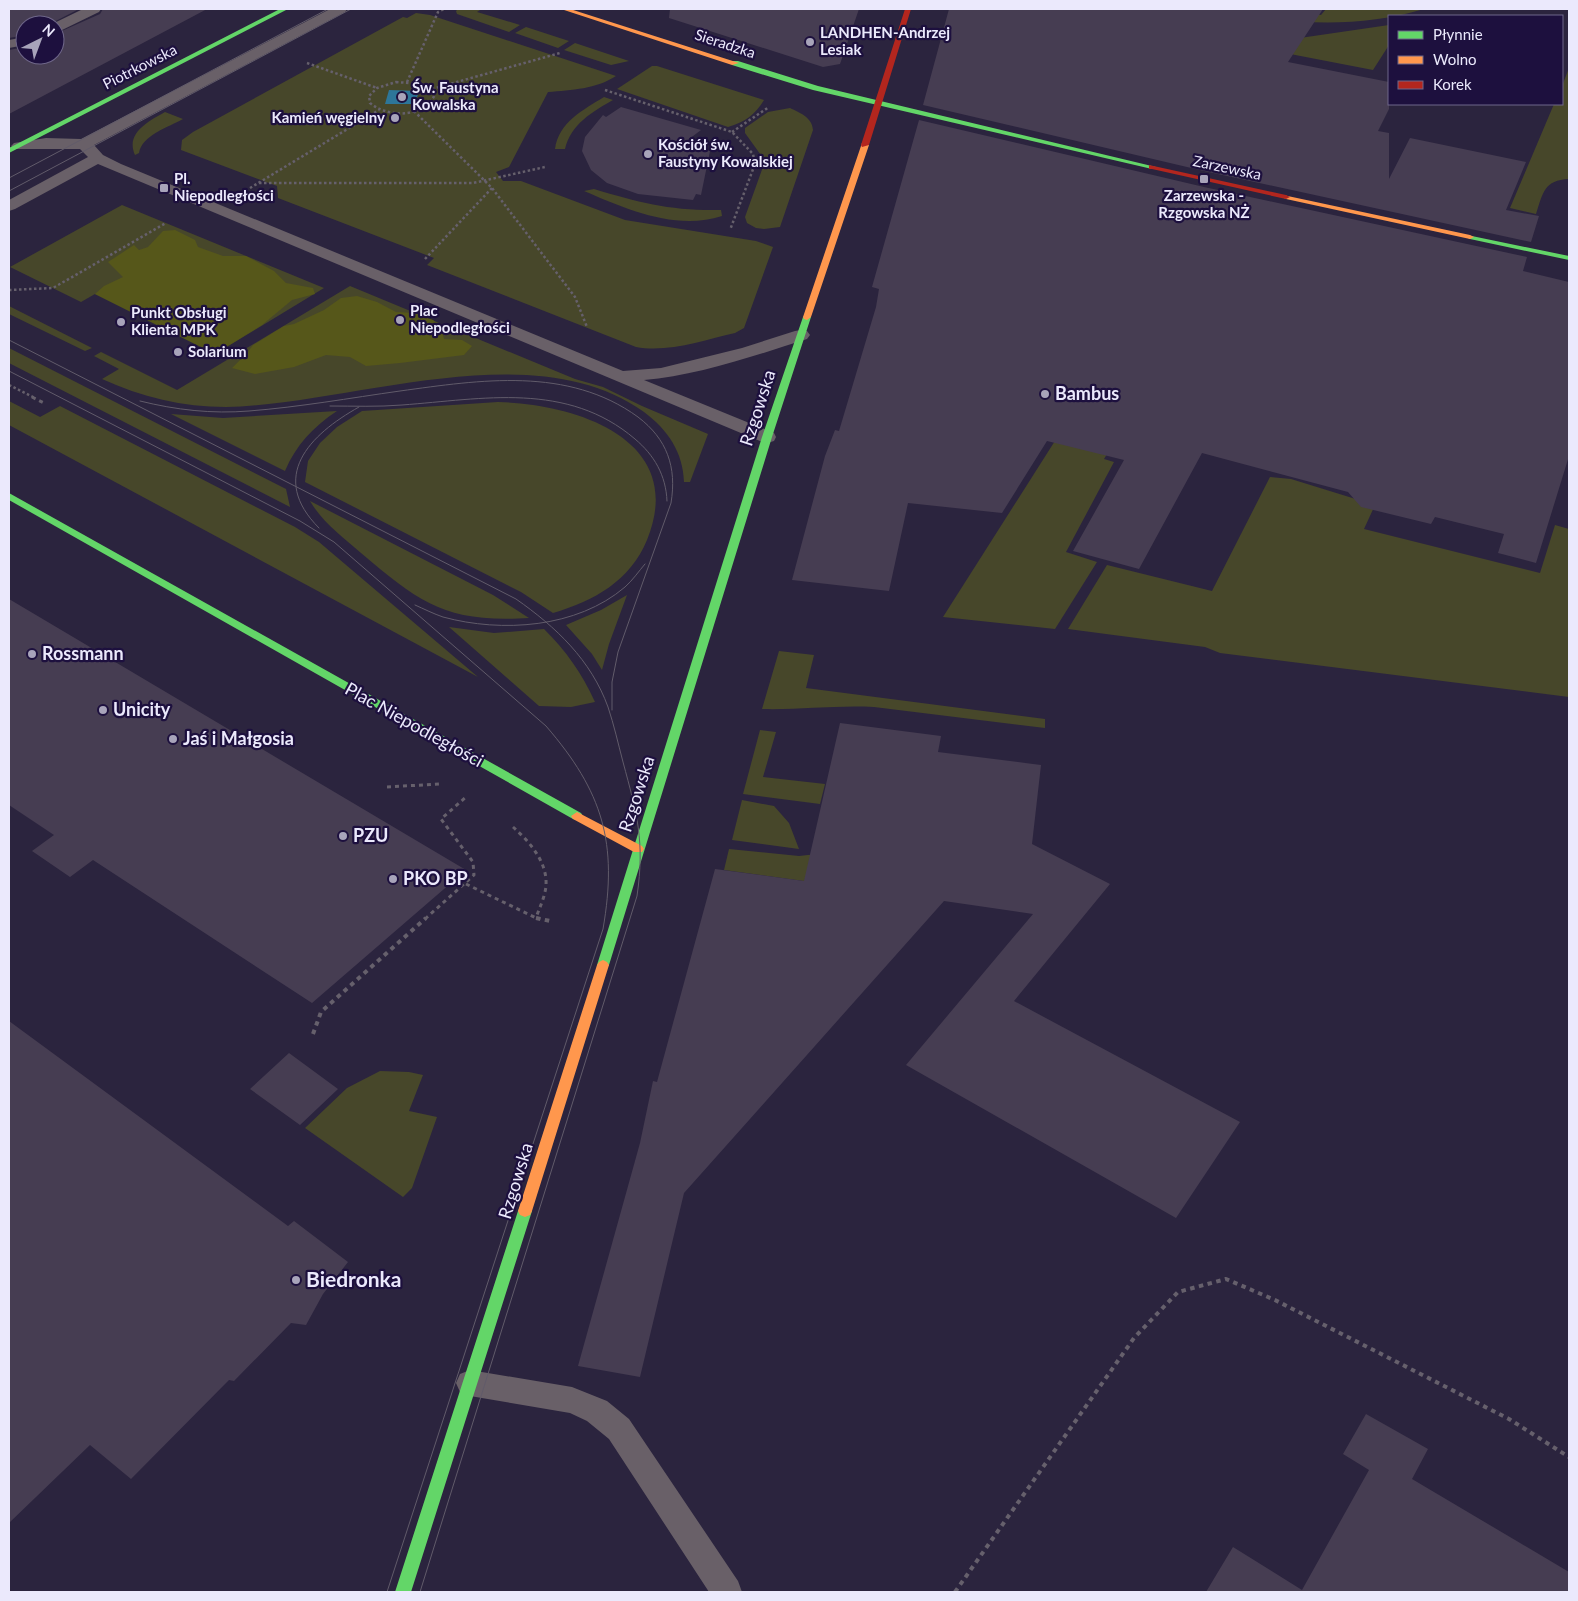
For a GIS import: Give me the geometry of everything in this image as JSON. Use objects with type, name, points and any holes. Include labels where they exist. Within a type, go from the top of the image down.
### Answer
[{"type":"street","name":"Piotrkowska","points":[[14,149],[285,9]]},
{"type":"street","name":"Sieradzka","points":[[564,9],[816,88],[878,103]]},
{"type":"street","name":"Rzgowska","points":[[403,1592],[614,932],[638,849],[767,437],[908,9]]},
{"type":"street","name":"Zarzewska","points":[[878,103],[1204,179],[1569,258]]},
{"type":"street","name":"Plac Niepodległości","points":[[9,496],[477,762],[638,849]]},
{"type":"lane","points":[[65,23],[94,9]]},
{"type":"lane","points":[[14,149],[46,143],[84,144],[340,9]]},
{"type":"lane","points":[[84,144],[98,158],[115,167],[767,437]]},
{"type":"lane","points":[[9,206],[98,158]]},
{"type":"lane","points":[[616,376],[639,376],[661,373],[748,352],[801,335]]},
{"type":"lane","points":[[470,1384],[572,1400],[597,1411],[619,1429],[727,1592]]},
{"type":"path","points":[[407,82],[438,12],[444,9]]},
{"type":"path","points":[[432,89],[434,98],[424,108],[414,111],[395,113],[379,110],[372,107],[368,102],[368,97],[377,88],[386,84],[407,82],[422,84],[432,89],[560,53]]},
{"type":"path","points":[[304,62],[377,88]]},
{"type":"path","points":[[605,90],[732,132],[753,154],[755,164],[730,230]]},
{"type":"path","points":[[732,132],[772,105]]},
{"type":"path","points":[[9,290],[53,288],[175,217],[230,200],[379,110]]},
{"type":"path","points":[[414,111],[492,188],[575,297],[587,329]]},
{"type":"path","points":[[259,183],[473,183],[545,167]]},
{"type":"path","points":[[424,260],[492,188]]},
{"type":"path","points":[[9,384],[46,404]]},
{"type":"path","points":[[387,787],[443,784]]},
{"type":"path","points":[[458,793],[474,802]]},
{"type":"path","points":[[313,1034],[321,1012],[474,875],[473,862],[440,819],[466,797]]},
{"type":"path","points":[[507,822],[532,846],[541,861],[547,885],[536,918]]},
{"type":"path","points":[[466,884],[536,918],[550,921]]},
{"type":"path","points":[[955,1592],[1134,1338],[1178,1292],[1226,1279],[1275,1300],[1509,1419],[1569,1457]]},
{"type":"shaded area","points":[[458,9],[477,9],[480,10],[477,12],[520,25],[509,32],[457,14],[456,11]]},
{"type":"shaded area","points":[[1269,9],[1292,9],[1321,15],[1326,9],[1424,9],[1364,21],[1303,22],[1262,18]]},
{"type":"shaded area","points":[[416,13],[430,15],[616,76],[592,86],[548,92],[509,167],[496,172],[503,181],[521,181],[625,220],[756,241],[773,247],[744,328],[735,333],[686,345],[661,348],[636,347],[427,265],[434,258],[278,198],[277,186],[181,150],[182,140],[193,132],[403,17],[407,18]]},
{"type":"shaded area","points":[[1388,25],[1388,47],[1373,70],[1285,53],[1293,39]]},
{"type":"shaded area","points":[[526,27],[569,41],[558,48],[515,33]]},
{"type":"shaded area","points":[[575,43],[629,61],[611,65],[564,50]]},
{"type":"shaded area","points":[[652,66],[764,100],[749,117],[740,123],[728,127],[617,89]]},
{"type":"shaded area","points":[[1569,68],[1569,179],[1549,185],[1543,194],[1536,214],[1510,208],[1554,105],[1563,105],[1563,83]]},
{"type":"shaded area","points":[[604,97],[613,100],[590,114],[577,126],[572,132],[565,149],[555,149],[561,131],[567,124],[580,112]]},
{"type":"shaded area","points":[[790,108],[808,119],[813,130],[780,227],[756,228],[747,223],[745,217],[764,164],[763,158],[745,133],[745,128],[768,112]]},
{"type":"shaded area","points":[[165,112],[183,119],[151,136],[145,141],[139,153],[135,155],[133,140],[136,134],[152,119]]},
{"type":"shaded area","points":[[594,189],[656,205],[687,209],[721,210],[722,216],[705,220],[687,221],[652,216],[617,205],[584,191]]},
{"type":"shaded area","points":[[122,205],[324,288],[215,354],[95,294],[81,302],[10,267]]},
{"type":"shaded area","points":[[175,230],[195,240],[198,247],[223,256],[246,256],[274,271],[286,283],[313,288],[315,294],[292,300],[262,325],[215,354],[95,294],[104,286],[123,277],[108,262],[134,245],[139,250],[148,247],[163,231]]},
{"type":"shaded area","points":[[350,286],[575,379],[603,387],[708,434],[690,482],[684,482],[681,461],[673,442],[660,426],[644,412],[599,389],[550,377],[497,374],[441,378],[276,403],[210,407],[162,400],[102,379],[119,369],[94,356],[101,352],[177,390]]},
{"type":"shaded area","points":[[357,296],[377,302],[396,312],[415,313],[433,320],[441,327],[444,339],[462,340],[472,346],[464,355],[400,363],[366,366],[350,357],[326,355],[294,367],[255,374],[232,368],[253,345],[284,326],[294,324],[324,310],[341,298]]},
{"type":"shaded area","points":[[9,306],[92,348],[85,351],[9,314]]},
{"type":"shaded area","points":[[9,348],[286,489],[290,507],[9,363]]},
{"type":"shaded area","points":[[1114,348],[1136,407],[1104,459],[1114,462],[1066,552],[1097,562],[1055,629],[943,617]]},
{"type":"shaded area","points":[[9,401],[40,417],[60,406],[295,527],[319,542],[478,677],[9,425]]},
{"type":"shaded area","points":[[498,402],[528,404],[560,410],[590,420],[617,434],[638,452],[652,476],[656,505],[647,540],[631,567],[621,578],[596,595],[553,613],[521,592],[305,482],[308,461],[320,443],[337,427],[362,411]]},
{"type":"shaded area","points":[[337,411],[320,423],[306,437],[294,453],[285,471],[171,414],[223,418]]},
{"type":"shaded area","points":[[1270,477],[1291,479],[1375,505],[1364,529],[1540,573],[1555,525],[1569,529],[1569,697],[1220,653],[1205,647],[1068,629],[1107,565],[1212,591]]},
{"type":"shaded area","points":[[310,501],[493,595],[529,618],[501,619],[456,613],[419,597],[382,571],[340,535],[320,516]]},
{"type":"shaded area","points":[[627,595],[609,644],[602,670],[592,654],[566,625],[601,610]]},
{"type":"shaded area","points":[[449,627],[494,633],[544,629],[573,663],[585,681],[595,702],[571,707],[539,706]]},
{"type":"shaded area","points":[[779,651],[814,655],[806,688],[1045,719],[1045,728],[874,707],[762,709]]},
{"type":"shaded area","points":[[760,730],[776,732],[763,777],[825,784],[820,804],[743,794]]},
{"type":"shaded area","points":[[742,800],[774,806],[789,823],[799,849],[732,840]]},
{"type":"shaded area","points":[[729,849],[799,856],[817,854],[811,882],[724,870]]},
{"type":"shaded area","points":[[380,1071],[409,1072],[423,1075],[409,1111],[437,1117],[412,1188],[403,1197],[305,1128],[347,1088]]},
{"type":"water","points":[[389,90],[419,91],[415,104],[385,104]]},
{"type":"building","points":[[9,9],[79,9],[65,16],[15,15],[15,37],[9,38]]},
{"type":"building","points":[[103,9],[207,9],[9,114],[9,50],[15,49],[15,65],[65,65],[65,30],[100,14]]},
{"type":"building","points":[[670,9],[859,9],[840,64],[823,67],[669,18]]},
{"type":"building","points":[[949,9],[1323,9],[1288,62],[1388,82],[1389,109],[1378,131],[1389,133],[1389,179],[1410,138],[1526,162],[1506,210],[1539,216],[1531,242],[1204,171],[923,105]]},
{"type":"building","name":"Kościół św. Faustyny Kowalskiej","points":[[621,107],[701,130],[680,146],[710,151],[701,195],[696,194],[693,200],[638,194],[607,183],[591,170],[582,151],[585,137],[603,115],[606,117]]},
{"type":"building","points":[[919,120],[1204,187],[1527,257],[1523,271],[1569,282],[1569,456],[1536,563],[1498,553],[1504,534],[1435,517],[1431,524],[1361,507],[1348,492],[1202,453],[1139,569],[1073,551],[1124,460],[1047,441],[1002,513],[908,503],[889,591],[792,580],[825,456],[835,430],[839,431],[876,307],[879,289],[872,287]]},
{"type":"building","name":"Unicity","points":[[9,599],[466,870],[312,1003],[93,860],[70,877],[32,851],[54,835],[9,805]]},
{"type":"building","points":[[840,723],[941,736],[938,752],[1041,765],[1032,844],[1110,884],[1014,1001],[1240,1122],[1176,1218],[906,1065],[1033,914],[944,901],[684,1193],[640,1377],[578,1366],[640,1143],[653,1081],[657,1082],[715,869],[804,881]]},
{"type":"building","points":[[9,1021],[288,1226],[294,1221],[348,1262],[323,1294],[306,1325],[291,1323],[234,1381],[229,1380],[131,1479],[90,1445],[9,1523]]},
{"type":"building","points":[[289,1053],[338,1089],[300,1125],[250,1089]]},
{"type":"building","points":[[1366,1414],[1428,1449],[1412,1479],[1569,1572],[1569,1592],[1206,1592],[1233,1547],[1302,1590],[1369,1470],[1343,1454]]},
{"type":"tram line","points":[[9,178],[328,9]]},
{"type":"tram line","points":[[9,191],[351,9]]},
{"type":"tram line","points":[[9,340],[297,487]]},
{"type":"tram line","points":[[9,371],[300,521],[334,542],[546,726],[581,773],[602,820],[607,844],[608,870],[603,929],[387,1592]]},
{"type":"tram line","points":[[140,401],[167,407],[235,412],[287,407],[461,383],[523,381],[553,383],[583,390],[611,401],[638,417],[656,435],[668,455],[672,477],[671,503],[618,652],[612,682],[612,710]]},
{"type":"tram line","points":[[330,406],[384,406],[493,398],[523,398],[553,401],[581,408],[609,421],[642,445],[658,466],[664,483],[667,501]]},
{"type":"tram line","points":[[297,487],[296,475],[301,459],[311,444],[324,431],[359,407]]},
{"type":"tram line","points":[[297,487],[516,599],[546,622]]},
{"type":"tram line","points":[[297,487],[304,509],[319,528]]},
{"type":"tram line","points":[[546,622],[562,619],[606,601],[628,585],[645,564]]},
{"type":"tram line","points":[[415,605],[443,617],[466,622],[514,625],[546,622]]},
{"type":"tram line","points":[[420,1592],[637,896],[640,843],[636,813],[608,707],[601,690],[582,660],[571,646],[546,622]]},
{"type":"traffic: fast","points":[[9,151],[285,9]]},
{"type":"traffic: fast","points":[[735,63],[816,88],[1152,167]]},
{"type":"traffic: fast","points":[[1470,237],[1569,258]]},
{"type":"traffic: fast","points":[[603,965],[767,437],[807,317]]},
{"type":"traffic: fast","points":[[9,496],[577,816]]},
{"type":"traffic: fast","points":[[403,1592],[525,1211]]},
{"type":"traffic: slow","points":[[564,9],[735,63]]},
{"type":"traffic: slow","points":[[807,317],[865,145]]},
{"type":"traffic: slow","points":[[1286,197],[1470,237]]},
{"type":"traffic: slow","points":[[577,816],[638,849]]},
{"type":"traffic: slow","points":[[525,1211],[603,965]]},
{"type":"traffic: jam","points":[[865,145],[908,9]]},
{"type":"traffic: jam","points":[[1152,167],[1286,197]]},
{"type":"place","name":"LANDHEN-Andrzej Lesiak","points":[[810,42]]},
{"type":"place","name":"Św. Faustyna Kowalska","points":[[402,97]]},
{"type":"place","name":"Kamień węgielny","points":[[395,118]]},
{"type":"place","name":"Kościół św. Faustyny Kowalskiej","points":[[648,154]]},
{"type":"place","name":"Zarzewska - Rzgowska NŻ","points":[[1204,179]]},
{"type":"place","name":"Pl. Niepodległości","points":[[164,188]]},
{"type":"place","name":"Plac Niepodległości","points":[[400,320]]},
{"type":"place","name":"Punkt Obsługi Klienta MPK","points":[[121,322]]},
{"type":"place","name":"Solarium","points":[[178,352]]},
{"type":"place","name":"Bambus","points":[[1045,394]]},
{"type":"place","name":"Rossmann","points":[[32,654]]},
{"type":"place","name":"Unicity","points":[[103,710]]},
{"type":"place","name":"Jaś i Małgosia","points":[[173,739]]},
{"type":"place","name":"PZU","points":[[343,836]]},
{"type":"place","name":"PKO BP","points":[[393,879]]},
{"type":"place","name":"Biedronka","points":[[296,1280]]}]
